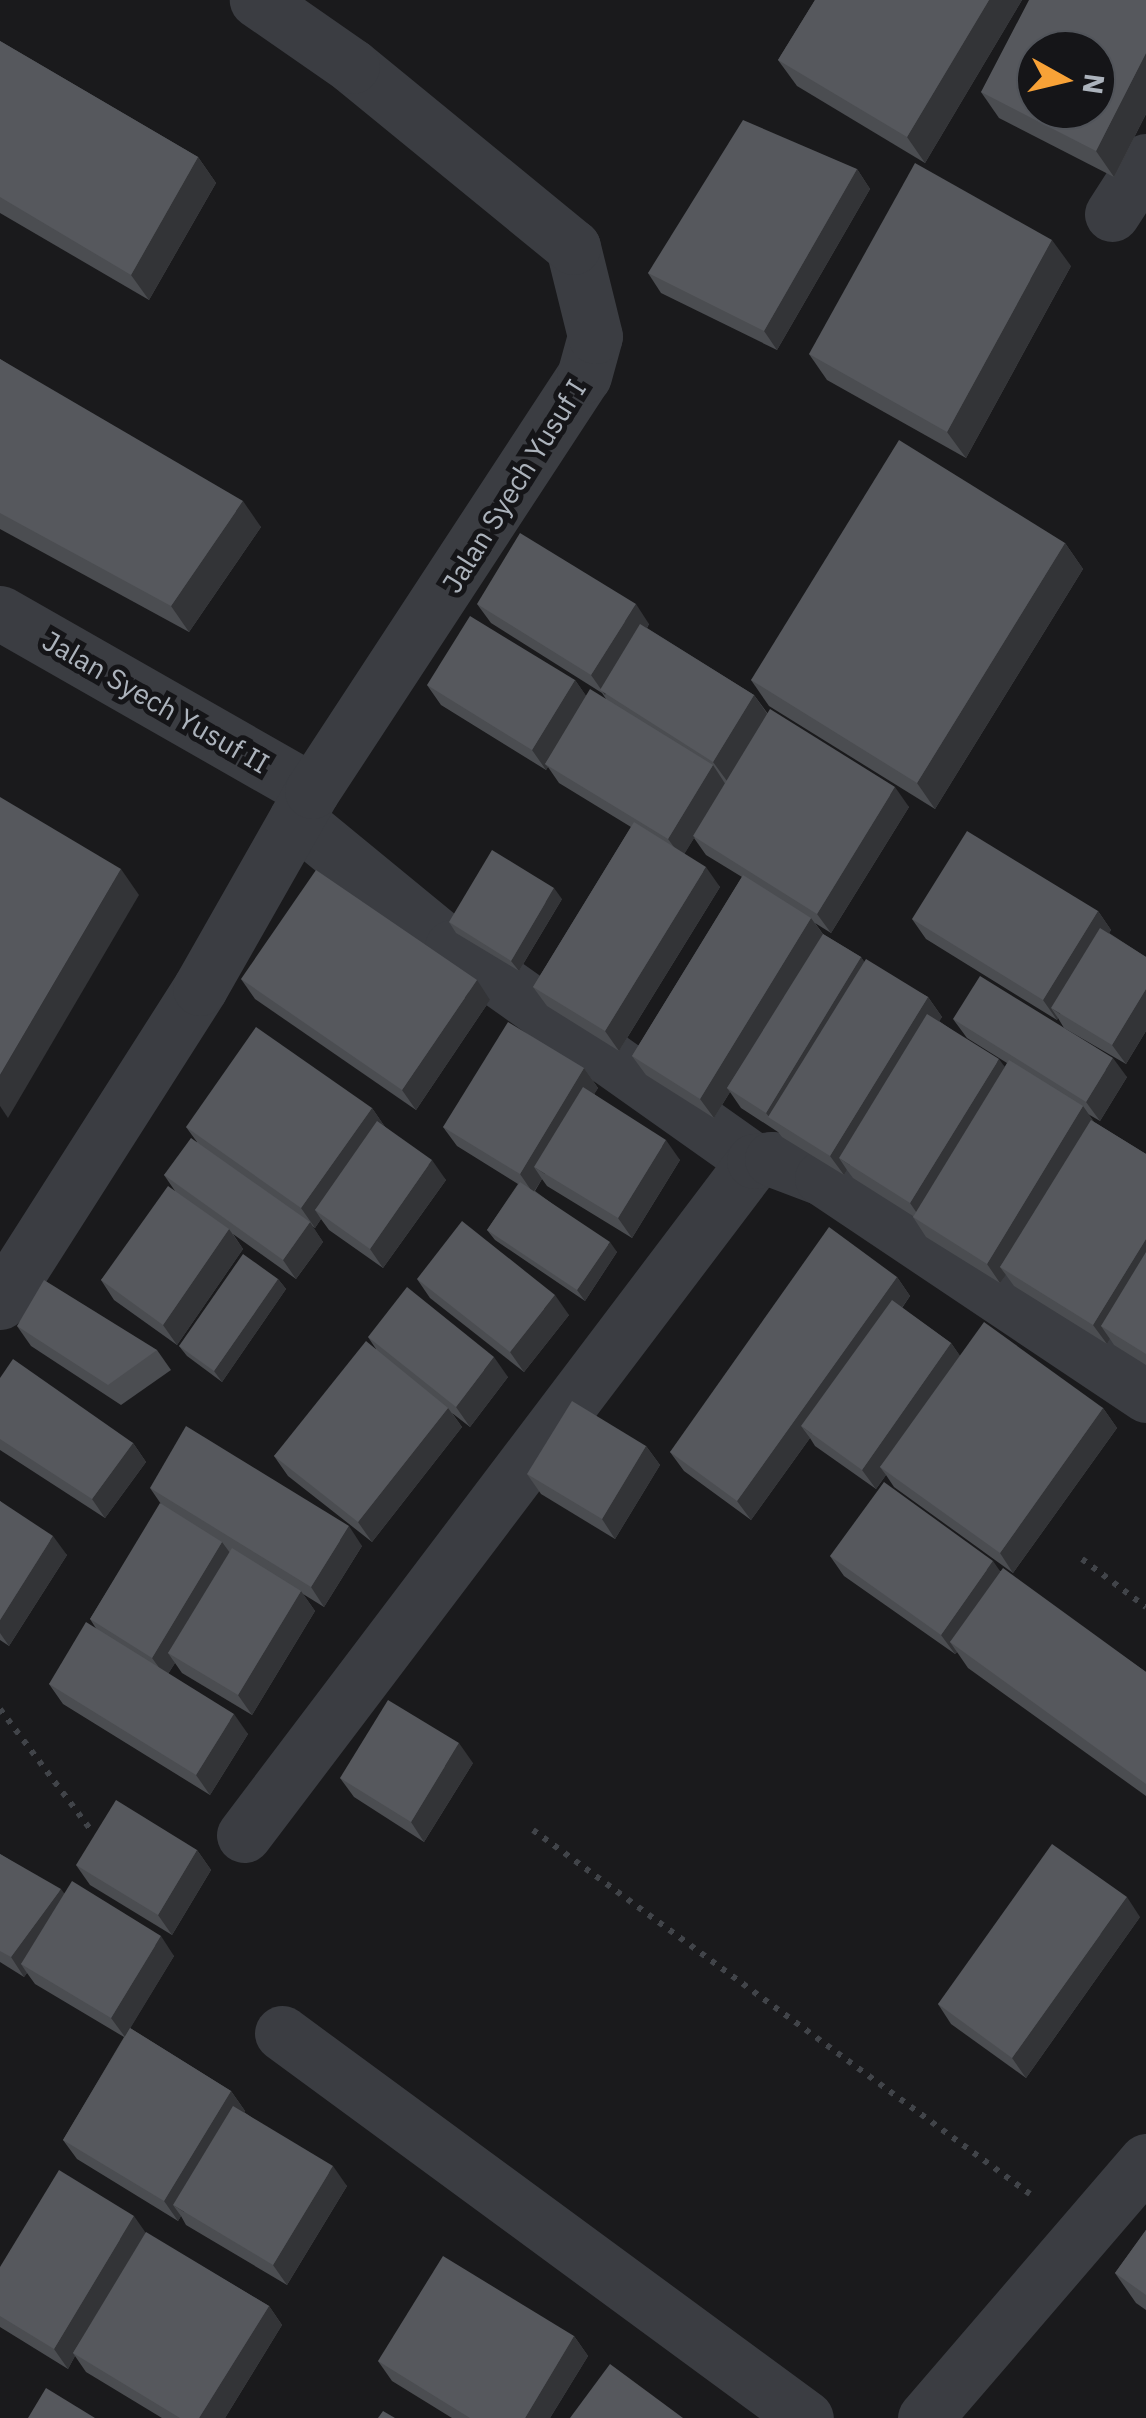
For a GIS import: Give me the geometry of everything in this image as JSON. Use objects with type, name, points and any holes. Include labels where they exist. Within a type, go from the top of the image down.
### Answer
[{"type":"street","name":"Jalan Syech Yusuf I","points":[[8,1269],[200,988],[304,805],[584,376],[595,336],[573,247],[352,66],[257,0]]},
{"type":"street","points":[[1112,214],[1146,161]]},
{"type":"street","name":"Jalan Syech Yusuf II","points":[[0,613],[304,805],[452,947],[754,1161]]},
{"type":"street","points":[[244,1834],[754,1161],[772,1159],[822,1178],[1146,1395]]},
{"type":"street","points":[[282,2032],[806,2418]]},
{"type":"street","points":[[926,2418],[1088,2236],[1146,2161]]},
{"type":"path","points":[[1082,1559],[1146,1608]]},
{"type":"path","points":[[0,1709],[91,1830]]},
{"type":"path","points":[[534,1830],[1088,2236]]},
{"type":"building","points":[[815,0],[989,0],[907,137],[778,60]]},
{"type":"building","points":[[1029,0],[1146,0],[1146,53],[1116,112],[1116,30],[1016,30],[1016,110],[981,92]]},
{"type":"building","points":[[0,41],[198,157],[131,275],[0,197]]},
{"type":"building","points":[[743,120],[857,169],[764,331],[648,273]]},
{"type":"building","points":[[1055,130],[1107,130],[1096,151]]},
{"type":"building","points":[[915,163],[1052,240],[947,432],[809,354]]},
{"type":"building","points":[[0,359],[243,501],[171,606],[0,513]]},
{"type":"building","points":[[899,440],[1065,543],[917,783],[751,680]]},
{"type":"building","points":[[520,533],[636,604],[591,675],[477,604]]},
{"type":"building","points":[[470,616],[575,680],[532,750],[427,685]]},
{"type":"building","points":[[640,624],[754,695],[713,762],[600,690]]},
{"type":"building","points":[[590,689],[713,765],[668,839],[545,764]]},
{"type":"building","points":[[770,709],[895,787],[817,914],[693,836]]},
{"type":"building","points":[[0,797],[121,869],[0,1075]]},
{"type":"building","points":[[634,822],[706,867],[605,1031],[533,987]]},
{"type":"building","points":[[967,831],[1098,911],[1043,1000],[912,919]]},
{"type":"building","points":[[492,850],[554,888],[511,961],[449,922]]},
{"type":"building","points":[[316,870],[477,980],[402,1090],[241,979]]},
{"type":"building","points":[[743,875],[811,918],[700,1099],[632,1056]]},
{"type":"building","points":[[1100,928],[1146,957],[1146,989],[1112,1045],[1051,1008]]},
{"type":"building","points":[[823,934],[861,957],[766,1113],[727,1088]]},
{"type":"building","points":[[866,959],[928,997],[830,1156],[768,1117]]},
{"type":"building","points":[[980,976],[1113,1058],[1086,1102],[953,1019]]},
{"type":"building","points":[[927,1014],[999,1059],[910,1203],[839,1158]]},
{"type":"building","points":[[508,1022],[584,1068],[520,1174],[443,1127]]},
{"type":"building","points":[[256,1027],[372,1108],[301,1208],[186,1127]]},
{"type":"building","points":[[1009,1060],[1083,1106],[987,1264],[913,1217]]},
{"type":"building","points":[[583,1087],[666,1140],[618,1218],[534,1167]]},
{"type":"building","points":[[1091,1120],[1146,1154],[1146,1239],[1093,1325],[1000,1267]]},
{"type":"building","points":[[377,1121],[432,1160],[370,1249],[315,1210]]},
{"type":"building","points":[[191,1138],[310,1222],[283,1260],[164,1175]]},
{"type":"building","points":[[520,1182],[610,1242],[577,1290],[487,1230]]},
{"type":"building","points":[[168,1186],[229,1229],[163,1325],[101,1280]]},
{"type":"building","points":[[462,1221],[555,1295],[510,1352],[417,1279]]},
{"type":"building","points":[[829,1227],[897,1277],[737,1501],[670,1452]]},
{"type":"building","points":[[1146,1252],[1146,1354],[1101,1326]]},
{"type":"building","points":[[243,1254],[278,1279],[214,1371],[179,1346]]},
{"type":"building","points":[[44,1280],[157,1350],[108,1385],[17,1326]]},
{"type":"building","points":[[407,1287],[494,1357],[456,1407],[368,1337]]},
{"type":"building","points":[[892,1300],[951,1343],[862,1470],[801,1426]]},
{"type":"building","points":[[984,1322],[1103,1408],[1000,1553],[880,1467]]},
{"type":"building","points":[[366,1341],[448,1408],[358,1522],[274,1456]]},
{"type":"building","points":[[13,1359],[133,1443],[92,1499],[0,1439],[0,1378]]},
{"type":"building","points":[[572,1401],[646,1446],[602,1519],[527,1474]]},
{"type":"building","points":[[186,1426],[349,1526],[311,1587],[150,1488]]},
{"type":"building","points":[[884,1482],[993,1561],[941,1635],[830,1556]]},
{"type":"building","points":[[0,1501],[53,1536],[0,1620]]},
{"type":"building","points":[[160,1503],[222,1542],[152,1658],[90,1619]]},
{"type":"building","points":[[232,1548],[301,1591],[238,1695],[168,1653]]},
{"type":"building","points":[[1003,1568],[1146,1672],[1146,1784],[950,1642]]},
{"type":"building","points":[[86,1622],[234,1714],[196,1775],[49,1684]]},
{"type":"building","points":[[388,1700],[459,1743],[411,1822],[340,1778]]},
{"type":"building","points":[[116,1800],[197,1850],[158,1915],[76,1865]]},
{"type":"building","points":[[1052,1844],[1127,1897],[1012,2058],[938,2004]]},
{"type":"building","points":[[0,1854],[61,1889],[11,1957],[0,1951]]},
{"type":"building","points":[[72,1881],[161,1936],[111,2018],[21,1964]]},
{"type":"building","points":[[130,2028],[231,2091],[164,2201],[63,2140]]},
{"type":"building","points":[[233,2106],[333,2166],[273,2265],[173,2205]]},
{"type":"building","points":[[59,2170],[134,2216],[54,2349],[0,2316],[0,2267]]},
{"type":"building","points":[[1146,2230],[1146,2295],[1115,2273]]},
{"type":"building","points":[[146,2232],[269,2306],[199,2418],[180,2418],[73,2353]]},
{"type":"building","points":[[443,2256],[574,2336],[525,2418],[470,2418],[378,2361]]},
{"type":"building","points":[[610,2364],[683,2418],[570,2418]]},
{"type":"building","points":[[46,2388],[95,2418],[28,2418]]}]
